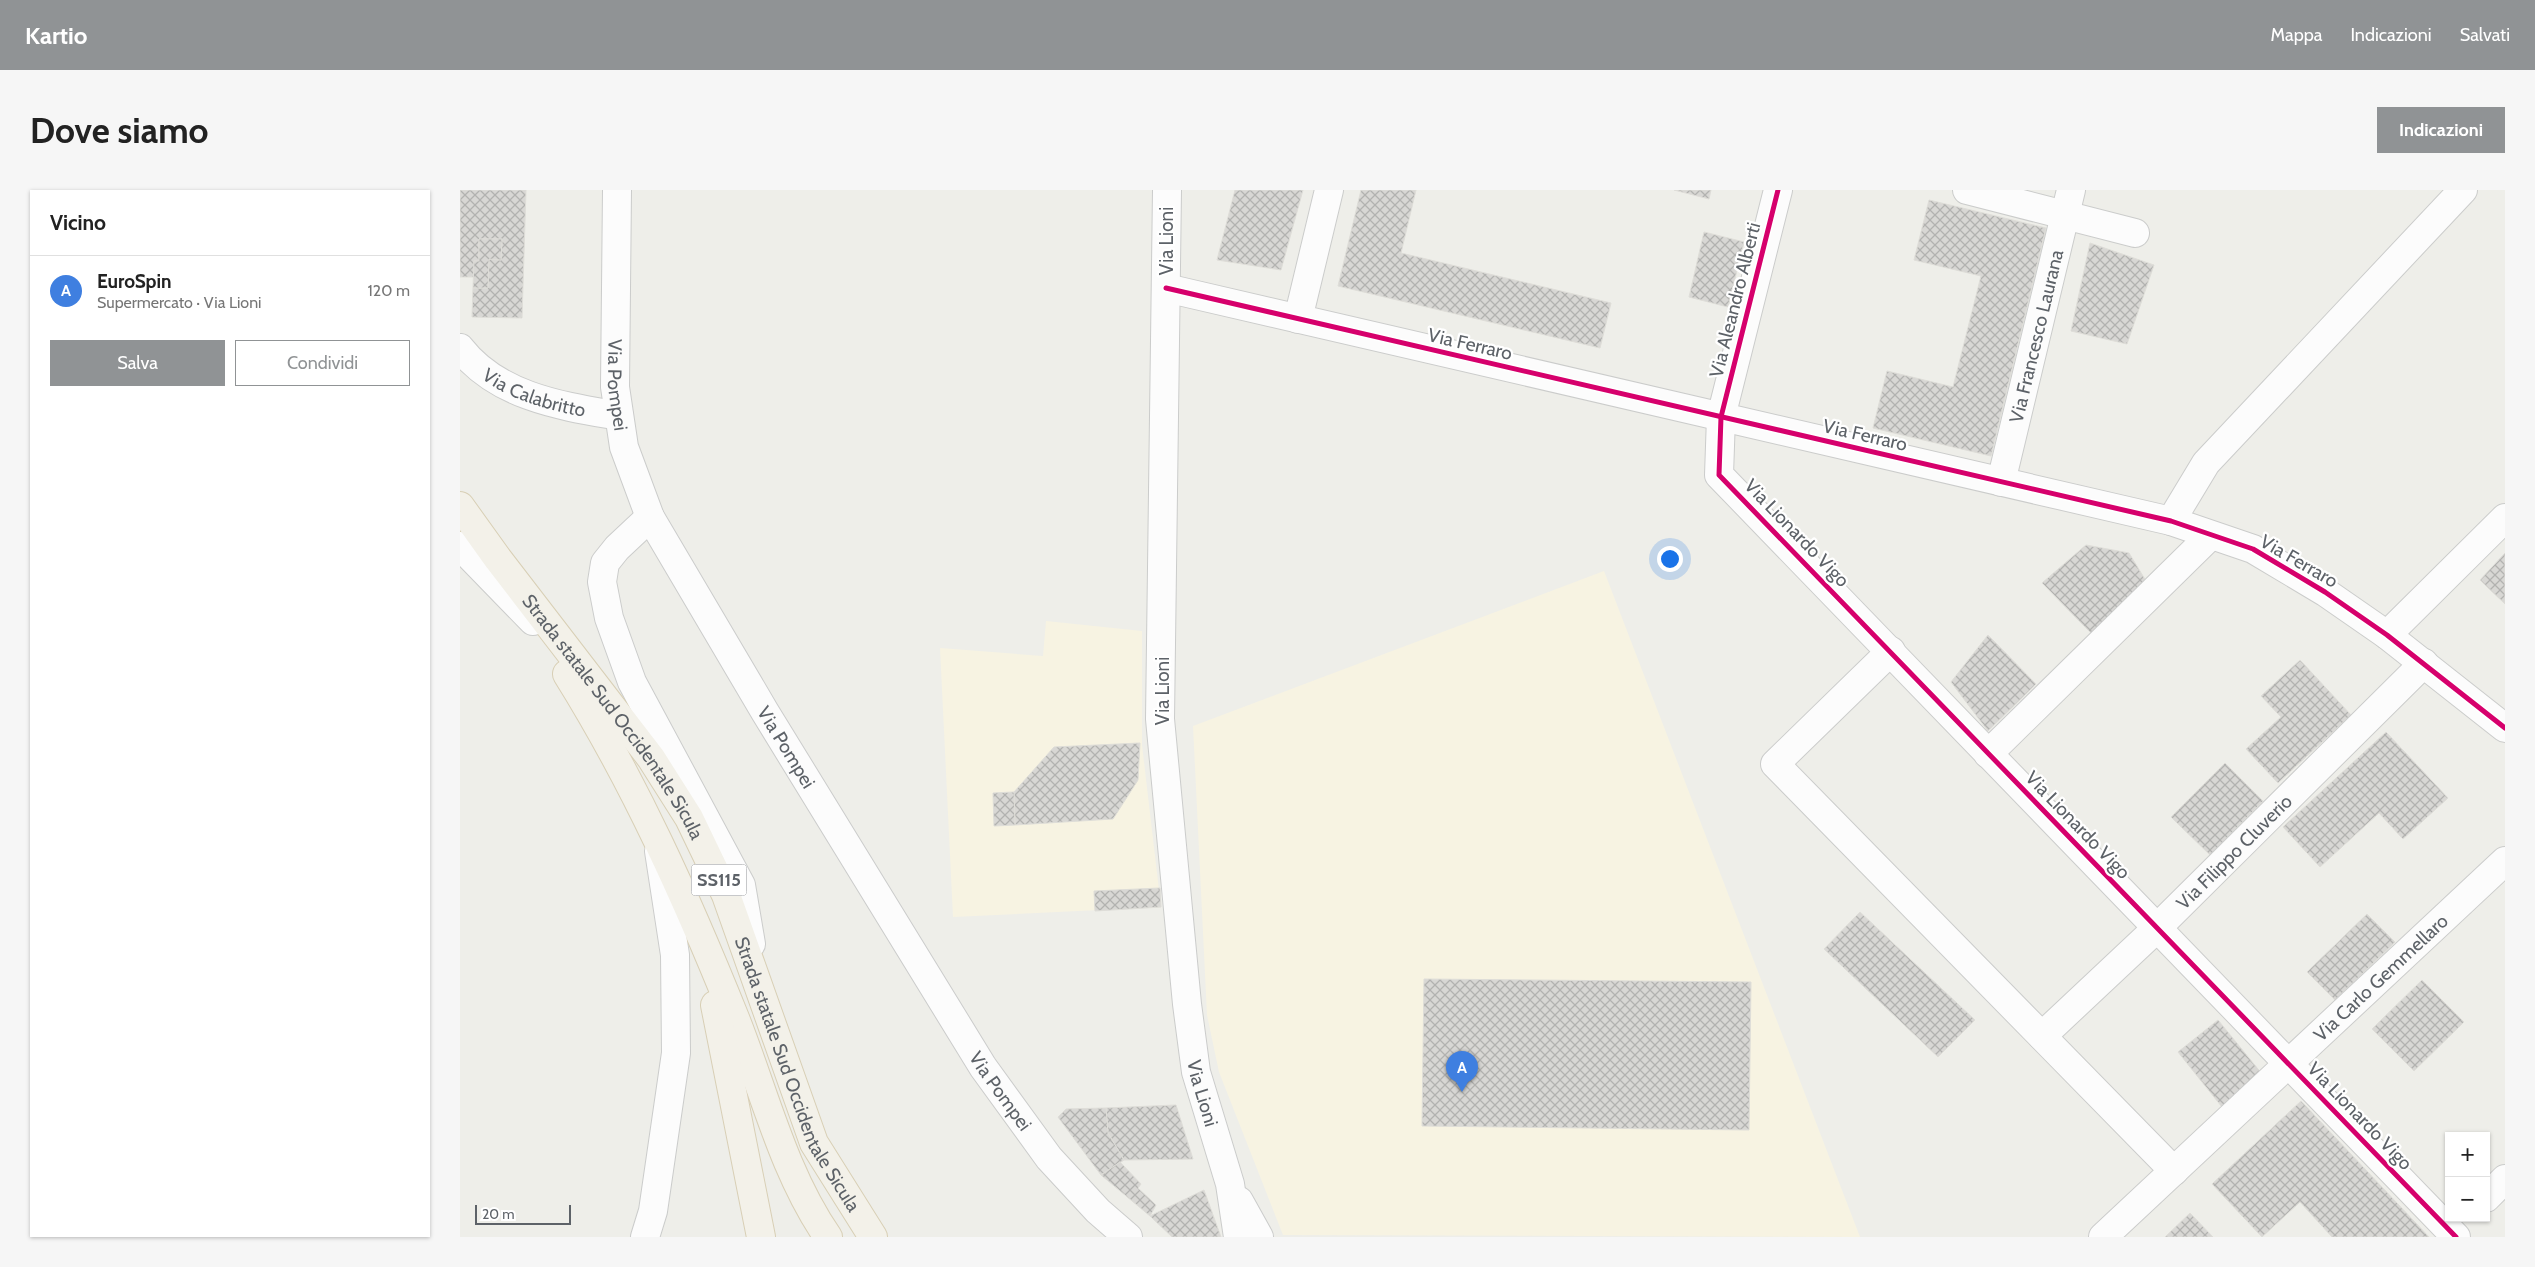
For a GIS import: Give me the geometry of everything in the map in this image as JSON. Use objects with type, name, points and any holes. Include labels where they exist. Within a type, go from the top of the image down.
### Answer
[{"type":"main road","name":"Strada statale Sud Occidentale Sicula","points":[[460,506],[498,559],[651,758],[689,818],[726,895],[814,1143],[872,1237]]},
{"type":"main road","name":"Strada statale Sud Occidentale Sicula","points":[[498,559],[533,621],[595,719],[656,835],[697,926],[793,1172],[828,1237]]},
{"type":"main road","points":[[697,926],[728,1065],[760,1237]]},
{"type":"street","name":"Via Pompei","points":[[617,190],[615,387],[624,447],[650,517],[765,712],[983,1067],[1049,1158],[1098,1211],[1128,1237]]},
{"type":"street","name":"Via Lioni","points":[[1167,190],[1160,719],[1187,1004],[1196,1072],[1230,1184]]},
{"type":"street","points":[[1298,319],[1329,190]]},
{"type":"street","name":"Via Aleandro Alberti","points":[[1721,417],[1778,190]]},
{"type":"street","points":[[1967,190],[2068,202],[2136,233]]},
{"type":"street","points":[[2171,521],[2206,463],[2463,190]]},
{"type":"street","name":"Via Francesco Laurana","points":[[2001,482],[2068,202]]},
{"type":"street","name":"Via Ferraro","points":[[1166,288],[2171,521],[2210,536],[2253,549],[2326,592],[2424,663],[2505,728]]},
{"type":"street","name":"Via Calabritto","points":[[460,348],[468,359],[512,390],[554,404],[619,416]]},
{"type":"street","name":"Via Lionardo Vigo","points":[[1721,417],[1719,476],[1891,651],[2156,929],[2289,1065],[2458,1229]]},
{"type":"street","points":[[650,517],[617,548],[605,563],[602,582],[609,618],[632,682],[742,885],[759,990]]},
{"type":"street","points":[[2387,635],[2505,518]]},
{"type":"street","points":[[1988,754],[2210,536]]},
{"type":"street","points":[[460,546],[533,621]]},
{"type":"street","points":[[1891,651],[1775,764],[2174,1172]]},
{"type":"street","name":"Via Filippo Cluverio","points":[[2042,1036],[2156,929],[2424,663]]},
{"type":"street","points":[[645,1237],[654,1211],[676,1053],[676,955],[656,835]]},
{"type":"street","name":"Via Carlo Gemmellaro","points":[[2103,1237],[2505,861]]},
{"type":"street","points":[[2490,1194],[2505,1179]]},
{"type":"street","points":[[1230,1184],[1238,1237]]},
{"type":"street","points":[[1230,1184],[1259,1237]]},
{"type":"shaded area","points":[[1604,571],[1860,1237],[1283,1235],[1219,1072],[1207,1015],[1193,726]]},
{"type":"shaded area","points":[[1046,621],[1142,631],[1142,745],[1161,907],[953,917],[940,648],[1043,656]]},
{"type":"building","points":[[460,190],[526,190],[522,318],[472,317],[473,288],[488,288],[489,259],[501,260],[502,239],[479,239],[479,261],[474,261],[474,277],[460,277]]},
{"type":"building","points":[[1235,190],[1303,190],[1281,270],[1217,260]]},
{"type":"building","points":[[1361,190],[1416,190],[1401,253],[1611,303],[1600,348],[1338,286]]},
{"type":"building","points":[[1674,190],[1711,190],[1709,199]]},
{"type":"building","points":[[1929,200],[2046,228],[1991,456],[1873,428],[1887,371],[1953,387],[1981,276],[1914,260]]},
{"type":"building","points":[[1704,232],[1744,242],[1728,307],[1689,297]]},
{"type":"building","points":[[479,239],[502,239],[501,260],[489,259],[488,288],[473,288],[474,261],[479,261]]},
{"type":"building","points":[[2090,243],[2154,265],[2127,344],[2071,331]]},
{"type":"building","points":[[2086,545],[2129,553],[2146,581],[2092,634],[2042,583]]},
{"type":"building","points":[[2505,553],[2505,604],[2480,580]]},
{"type":"building","points":[[1988,635],[2036,684],[1988,731],[1951,682]]},
{"type":"building","points":[[2300,660],[2351,715],[2278,783],[2246,749],[2281,717],[2261,696]]},
{"type":"building","points":[[2386,732],[2448,798],[2403,839],[2379,813],[2320,867],[2283,827]]},
{"type":"building","points":[[1140,743],[1138,780],[1113,819],[1015,825],[1014,792],[1054,747]]},
{"type":"building","points":[[2225,763],[2263,801],[2210,855],[2171,817]]},
{"type":"building","points":[[1014,792],[1015,825],[994,826],[993,793]]},
{"type":"building","points":[[1160,888],[1161,907],[1095,911],[1094,891]]},
{"type":"building","points":[[1860,912],[1975,1020],[1938,1057],[1824,949]]},
{"type":"building","points":[[2367,914],[2395,942],[2335,1000],[2307,972]]},
{"type":"building","points":[[1424,979],[1751,982],[1749,1130],[1422,1126]]},
{"type":"building","points":[[2422,980],[2464,1022],[2414,1071],[2372,1029]]},
{"type":"building","points":[[2218,1020],[2262,1074],[2222,1107],[2178,1052]]},
{"type":"building","points":[[2301,1101],[2429,1237],[2332,1237],[2300,1202],[2262,1237],[2212,1184]]},
{"type":"building","points":[[1176,1105],[1193,1159],[1124,1160],[1108,1133],[1106,1108]]},
{"type":"building","points":[[1106,1108],[1108,1133],[1124,1160],[1101,1175],[1058,1117],[1066,1109]]},
{"type":"building","points":[[1120,1162],[1141,1184],[1138,1188],[1156,1205],[1150,1216],[1101,1175]]},
{"type":"building","points":[[1204,1190],[1221,1237],[1172,1237],[1150,1216]]},
{"type":"building","points":[[2190,1213],[2213,1237],[2165,1237]]},
{"type":"cycle path","points":[[1778,190],[1721,417],[1719,475],[2456,1237]]},
{"type":"cycle path","points":[[1166,288],[2171,521],[2253,549],[2325,592],[2387,635],[2505,728]]},
{"type":"place","name":"EuroSpin","points":[[1462,1092]]}]
